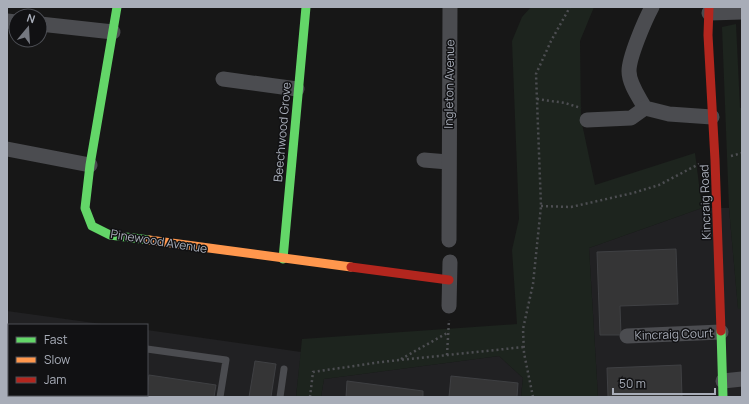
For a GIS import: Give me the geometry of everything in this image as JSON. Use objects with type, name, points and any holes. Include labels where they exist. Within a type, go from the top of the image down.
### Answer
[{"type":"street","name":"Pinewood Avenue","points":[[117,7],[90,164],[85,208],[92,226],[110,235],[449,280]]},
{"type":"street","name":"Beechwood Grove","points":[[283,259],[297,89],[306,7]]},
{"type":"street","name":"Ingleton Avenue","points":[[449,240],[448,162],[450,7]]},
{"type":"street","points":[[652,7],[644,22],[629,71],[633,87],[645,108],[669,114],[712,117]]},
{"type":"street","points":[[709,10],[742,12]]},
{"type":"street","name":"Kincraig Road","points":[[709,10],[723,397]]},
{"type":"street","points":[[48,25],[113,32]]},
{"type":"street","points":[[223,79],[297,89]]},
{"type":"street","points":[[587,120],[631,118],[645,108]]},
{"type":"street","points":[[7,149],[90,164]]},
{"type":"street","points":[[424,160],[448,162]]},
{"type":"street","points":[[449,306],[450,262]]},
{"type":"street","name":"Kincraig Court","points":[[627,336],[721,332]]},
{"type":"street","points":[[723,381],[742,379]]},
{"type":"lane","points":[[148,349],[226,360],[220,397]]},
{"type":"lane","points":[[280,397],[284,369]]},
{"type":"path","points":[[533,397],[524,347],[523,329],[533,284],[541,206],[536,74],[551,41],[570,7]]},
{"type":"path","points":[[541,206],[571,207],[633,193],[659,185],[697,164],[715,160]]},
{"type":"path","points":[[399,360],[449,330],[447,355]]},
{"type":"path","points":[[310,397],[313,372],[399,360],[524,347]]},
{"type":"shaded area","points":[[531,7],[594,7],[580,41],[581,119],[595,185],[695,153],[702,208],[589,248],[598,397],[521,397],[523,378],[499,356],[324,379],[321,397],[296,397],[302,339],[517,324],[512,250],[519,219],[512,41],[522,17]]},
{"type":"shaded area","points":[[736,24],[740,108],[742,108],[742,308],[738,309],[729,208],[722,27]]},
{"type":"shaded area","points":[[702,208],[729,208],[738,308],[742,308],[742,397],[598,397],[589,248]]},
{"type":"shaded area","points":[[7,311],[102,324],[8,324],[8,396],[148,396],[148,330],[301,352],[296,397],[7,397]]},
{"type":"shaded area","points":[[499,356],[523,378],[521,397],[321,397],[324,379]]},
{"type":"building","points":[[676,249],[678,304],[620,306],[621,335],[600,335],[597,252]]},
{"type":"building","points":[[255,361],[276,364],[271,397],[249,397]]},
{"type":"building","points":[[681,365],[682,397],[608,397],[607,368]]},
{"type":"building","points":[[149,375],[216,385],[214,397],[146,397],[148,396]]},
{"type":"building","points":[[451,376],[518,383],[517,397],[449,397]]},
{"type":"building","points":[[347,381],[423,391],[423,397],[346,397]]},
{"type":"building","points":[[19,396],[63,396],[63,397]]},
{"type":"traffic: fast","points":[[117,7],[90,165],[85,208],[92,226],[110,235],[149,240]]},
{"type":"traffic: fast","points":[[283,259],[306,7]]},
{"type":"traffic: fast","points":[[721,331],[723,397]]},
{"type":"traffic: slow","points":[[149,240],[351,267]]},
{"type":"traffic: jam","points":[[709,7],[708,35],[715,160],[721,331]]},
{"type":"traffic: jam","points":[[351,267],[449,280]]}]
